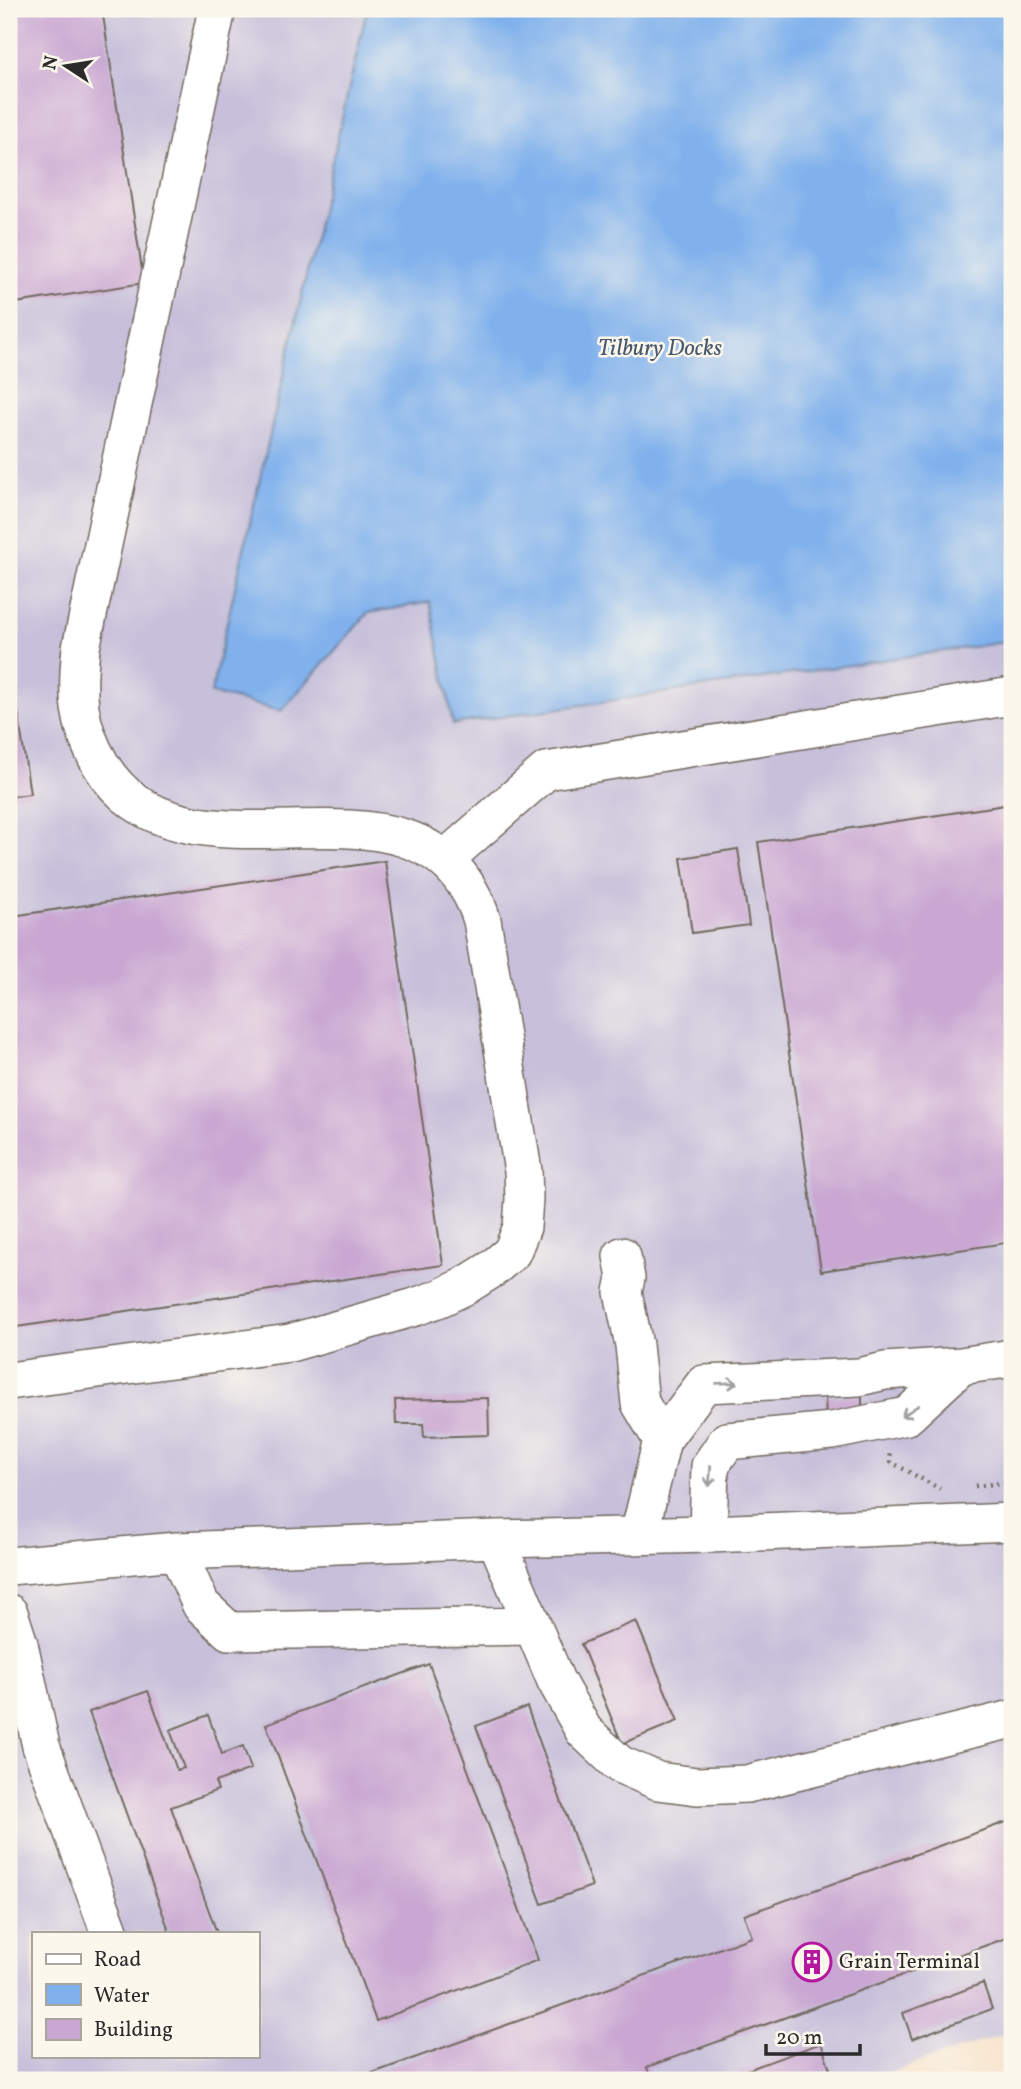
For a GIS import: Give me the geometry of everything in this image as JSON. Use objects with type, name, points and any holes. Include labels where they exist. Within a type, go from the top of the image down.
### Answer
[{"type":"street","points":[[9,1381],[290,1343],[415,1307],[465,1286],[492,1269],[512,1252],[522,1227],[523,1171],[482,920],[476,899],[458,871],[428,847],[401,836],[370,830],[218,828],[191,825],[163,817],[139,804],[105,772],[82,724],[78,676],[81,648],[217,9]]},
{"type":"street","points":[[445,859],[546,771],[1012,696]]},
{"type":"street","points":[[622,1256],[626,1278],[623,1292],[634,1345],[640,1403],[662,1440]]},
{"type":"street","points":[[639,1535],[662,1440],[704,1384],[859,1377],[885,1371],[961,1366],[1012,1358]]},
{"type":"street","points":[[708,1534],[710,1466],[727,1441],[832,1431],[907,1416],[961,1366]]},
{"type":"street","points":[[9,1566],[177,1551],[1012,1521]]},
{"type":"street","points":[[496,1539],[555,1681],[584,1731],[619,1764],[659,1781],[697,1786],[747,1784],[1012,1719]]},
{"type":"street","points":[[177,1551],[201,1605],[229,1631],[532,1626]]},
{"type":"street","points":[[9,1613],[19,1644],[41,1746],[110,1932]]},
{"type":"shaded area","points":[[9,9],[1012,9],[1012,2032],[871,2080],[9,2080]]},
{"type":"water","name":"Tilbury Docks","points":[[367,9],[1012,9],[1012,641],[453,724],[430,602],[368,613],[281,711],[211,693]]},
{"type":"building","points":[[9,9],[102,9],[144,283],[9,304]]},
{"type":"building","points":[[9,656],[30,794],[9,797]]},
{"type":"building","points":[[1012,804],[1012,1242],[821,1271],[758,842]]},
{"type":"building","points":[[738,849],[749,925],[692,933],[681,858]]},
{"type":"building","points":[[385,861],[443,1265],[9,1328],[9,906],[12,916]]},
{"type":"building","points":[[862,1395],[862,1417],[826,1419],[825,1397]]},
{"type":"building","points":[[488,1398],[489,1435],[424,1437],[423,1424],[396,1424],[395,1400]]},
{"type":"building","points":[[636,1621],[678,1721],[622,1744],[581,1644]]},
{"type":"building","points":[[429,1664],[538,1960],[376,2021],[266,1724]]},
{"type":"building","points":[[148,1691],[177,1770],[184,1768],[170,1730],[208,1715],[222,1754],[243,1746],[251,1769],[215,1782],[218,1790],[171,1807],[217,1932],[170,1932],[89,1712]]},
{"type":"building","points":[[527,1707],[592,1886],[542,1904],[476,1726]]},
{"type":"building","name":"Grain Terminal","points":[[1012,1820],[1012,1936],[647,2067],[651,2080],[353,2080],[752,1937],[744,1915]]},
{"type":"building","points":[[983,1983],[992,2009],[912,2039],[903,2013]]},
{"type":"building","points":[[821,2043],[830,2069],[800,2080],[742,2080],[739,2073]]},
{"type":"place","name":"Grain Terminal","points":[[812,1962]]}]
